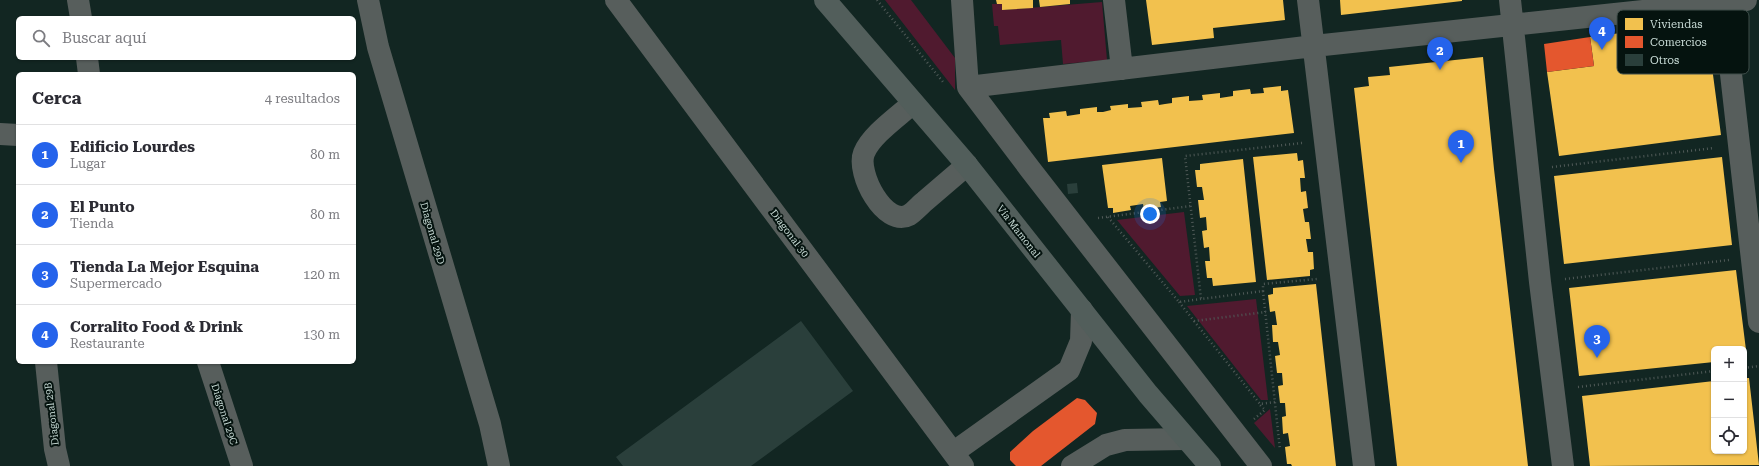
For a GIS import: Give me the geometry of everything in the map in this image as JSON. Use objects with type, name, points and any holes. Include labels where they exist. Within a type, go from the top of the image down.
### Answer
[{"type":"main road","name":"Vía Mamonal","points":[[825,0],[967,165],[1148,394],[1210,466]]},
{"type":"street","points":[[78,0],[80,16]]},
{"type":"street","name":"Diagonal 29D","points":[[368,0],[378,46],[490,424],[499,466]]},
{"type":"street","name":"Diagonal 30","points":[[616,0],[959,459]]},
{"type":"street","points":[[962,0],[968,87],[1070,221],[1261,466]]},
{"type":"street","points":[[1114,0],[1122,69]]},
{"type":"street","points":[[1308,0],[1364,466]]},
{"type":"street","points":[[1510,0],[1540,282],[1563,466]]},
{"type":"street","points":[[1656,10],[1746,0]]},
{"type":"street","points":[[1723,3],[1724,10]]},
{"type":"street","points":[[968,87],[1314,46],[1617,14]]},
{"type":"street","points":[[87,60],[89,72]]},
{"type":"street","points":[[1731,74],[1759,322]]},
{"type":"street","points":[[913,103],[875,137],[864,153],[862,162],[871,193],[885,209],[895,216],[908,216],[967,165]]},
{"type":"street","points":[[0,134],[16,134]]},
{"type":"street","points":[[959,459],[1069,370],[1081,341],[1082,310]]},
{"type":"street","name":"Diagonal 29B","points":[[46,364],[54,442],[58,466]]},
{"type":"street","name":"Diagonal 29C","points":[[209,364],[242,466]]},
{"type":"street","points":[[1072,466],[1084,457],[1106,445],[1125,440],[1186,438]]},
{"type":"path","points":[[1201,299],[1185,156],[1324,140]]},
{"type":"path","points":[[1528,169],[1739,146]]},
{"type":"path","points":[[1070,221],[1190,206]]},
{"type":"path","points":[[1108,217],[1179,302],[1260,404],[1275,402]]},
{"type":"path","points":[[1540,282],[1752,257]]},
{"type":"path","points":[[1280,454],[1263,284],[1341,277]]},
{"type":"path","points":[[1179,302],[1264,291]]},
{"type":"path","points":[[1194,321],[1266,312]]},
{"type":"path","points":[[1747,368],[1759,366]]},
{"type":"path","points":[[1554,390],[1711,371]]},
{"type":"shaded area","points":[[885,0],[911,0],[955,58],[955,90]]},
{"type":"shaded area","points":[[1102,2],[1107,60],[1063,64],[1061,40],[1000,45],[998,26],[994,26],[992,4],[1002,4],[1003,10]]},
{"type":"shaded area","points":[[1184,212],[1195,295],[1180,296],[1117,220]]},
{"type":"shaded area","points":[[1256,299],[1268,400],[1261,400],[1187,306]]},
{"type":"shaded area","points":[[1270,409],[1275,448],[1254,423]]},
{"type":"building: Viviendas","points":[[996,0],[1033,0],[1033,8],[1002,10],[1002,4],[997,4]]},
{"type":"building: Viviendas","points":[[1039,0],[1070,0],[1070,4],[1040,7]]},
{"type":"building: Viviendas","points":[[1146,0],[1283,0],[1285,20],[1213,28],[1214,38],[1152,45]]},
{"type":"building: Viviendas","points":[[1340,0],[1462,0],[1462,1],[1341,15]]},
{"type":"building: Viviendas","points":[[1617,34],[1617,74],[1713,74],[1721,135],[1559,156],[1547,72],[1594,66],[1590,37]]},
{"type":"building: Viviendas","points":[[1483,57],[1494,169],[1528,466],[1397,466],[1354,88],[1369,86],[1368,77],[1390,75],[1389,67]]},
{"type":"building: Viviendas","points":[[1281,86],[1281,91],[1288,90],[1294,133],[1048,162],[1043,118],[1050,118],[1049,113],[1066,111],[1067,116],[1080,114],[1080,109],[1097,107],[1097,112],[1103,112],[1111,110],[1110,106],[1128,104],[1128,108],[1142,107],[1141,102],[1158,100],[1159,105],[1172,103],[1172,98],[1189,96],[1189,101],[1203,100],[1202,95],[1220,93],[1220,98],[1233,96],[1233,91],[1250,89],[1251,94],[1264,93],[1263,88]]},
{"type":"building: Viviendas","points":[[1297,153],[1298,161],[1303,160],[1305,178],[1300,178],[1301,192],[1306,191],[1308,208],[1303,209],[1305,222],[1309,222],[1311,239],[1306,239],[1308,252],[1313,252],[1314,269],[1310,270],[1310,276],[1267,280],[1253,157]]},
{"type":"building: Viviendas","points":[[1722,157],[1732,245],[1564,264],[1554,176]]},
{"type":"building: Viviendas","points":[[1162,158],[1167,201],[1160,202],[1161,207],[1144,209],[1143,204],[1130,206],[1131,210],[1113,213],[1113,208],[1108,208],[1102,165]]},
{"type":"building: Viviendas","points":[[1243,159],[1256,282],[1213,286],[1212,278],[1207,278],[1205,261],[1210,261],[1209,247],[1204,248],[1202,231],[1207,230],[1206,217],[1200,218],[1198,200],[1204,200],[1202,187],[1197,187],[1195,170],[1200,170],[1200,164]]},
{"type":"building: Viviendas","points":[[1736,270],[1746,346],[1711,346],[1711,362],[1579,376],[1569,288]]},
{"type":"building: Viviendas","points":[[1316,284],[1336,466],[1292,466],[1291,464],[1287,464],[1285,447],[1290,446],[1288,433],[1283,434],[1282,417],[1286,416],[1285,403],[1280,403],[1278,386],[1283,385],[1282,373],[1277,373],[1275,356],[1280,355],[1278,342],[1273,342],[1272,325],[1277,325],[1275,311],[1270,312],[1268,295],[1273,294],[1273,288]]},
{"type":"building: Viviendas","points":[[1747,378],[1749,378],[1759,465],[1590,466],[1582,396],[1711,381],[1711,454],[1747,454]]},
{"type":"building: Comercios","points":[[1590,37],[1594,66],[1547,72],[1544,44]]},
{"type":"building: Comercios","points":[[1077,398],[1085,400],[1097,413],[1095,424],[1041,466],[1016,466],[1010,460],[1010,452],[1033,431]]},
{"type":"building: Otros","points":[[1077,183],[1078,193],[1068,194],[1067,184]]},
{"type":"building: Otros","points":[[801,321],[853,391],[751,466],[623,466],[616,457]]},
{"type":"place","name":"Corralito Food & Drink","points":[[1602,50]]},
{"type":"place","name":"El Punto","points":[[1440,70]]},
{"type":"place","name":"Edificio Lourdes","points":[[1461,163]]},
{"type":"place","name":"Tienda La Mejor Esquina","points":[[1597,358]]}]
